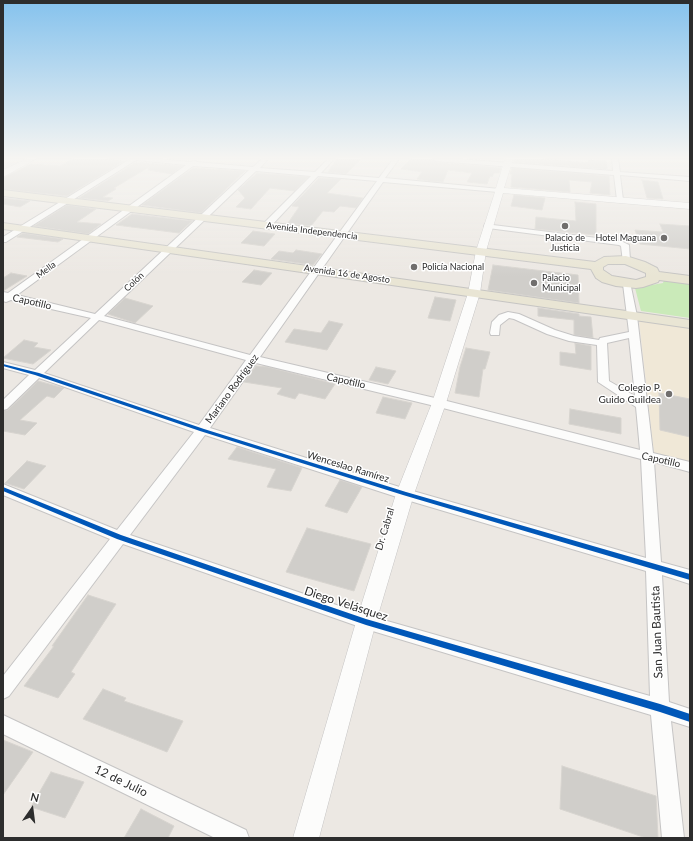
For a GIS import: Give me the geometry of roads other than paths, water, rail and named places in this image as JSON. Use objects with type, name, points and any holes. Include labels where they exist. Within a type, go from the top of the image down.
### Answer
[{"type":"main road","name":"Avenida Independencia","points":[[44,198],[597,266]]},
{"type":"main road","name":"Avenida 16 de Agosto","points":[[3,226],[690,324]]},
{"type":"main road","points":[[653,275],[653,279],[643,284],[626,284],[616,282],[601,275],[597,270],[597,266],[604,261],[626,260],[648,268],[653,275],[690,280]]},
{"type":"street","points":[[3,240],[70,198]]},
{"type":"street","points":[[133,208],[146,198]]},
{"type":"street","name":"Colón","points":[[3,406],[224,198]]},
{"type":"street","points":[[267,225],[293,198]]},
{"type":"street","name":"Mariano Rodríguez","points":[[3,690],[202,430],[318,270],[367,198]]},
{"type":"street","name":"Dr. Cabral","points":[[306,838],[366,622],[405,494],[439,403],[474,293],[481,251],[496,198]]},
{"type":"street","points":[[599,198],[690,206]]},
{"type":"street","name":"Mella","points":[[5,298],[133,208]]},
{"type":"street","points":[[488,226],[621,243],[624,245],[626,260]]},
{"type":"street","name":"San Juan Bautista","points":[[626,284],[632,316],[647,457],[654,567],[660,708],[673,838]]},
{"type":"street","name":"Capotillo","points":[[5,298],[98,317],[254,359],[439,403],[690,467]]},
{"type":"street","points":[[495,333],[495,324],[502,317],[508,315],[516,316],[551,332],[573,339],[602,343],[604,340],[634,334]]},
{"type":"street","points":[[602,343],[604,382],[610,387],[641,404]]},
{"type":"street","name":"Wenceslao Ramírez","points":[[3,365],[37,374],[202,430],[405,494],[690,577]]},
{"type":"street","name":"Diego Velásquez","points":[[3,489],[119,537],[366,622],[690,718]]},
{"type":"street","name":"12 de Julio","points":[[3,724],[238,838]]},
{"type":"place","name":"Palacio de Justicia","points":[[565,226]]},
{"type":"place","name":"Hotel Maguana","points":[[664,238]]},
{"type":"place","name":"Policía Nacional","points":[[414,267]]},
{"type":"place","name":"Palacio Municipal","points":[[534,283]]},
{"type":"place","name":"Colegio P. Guido Guildea","points":[[669,394]]}]
